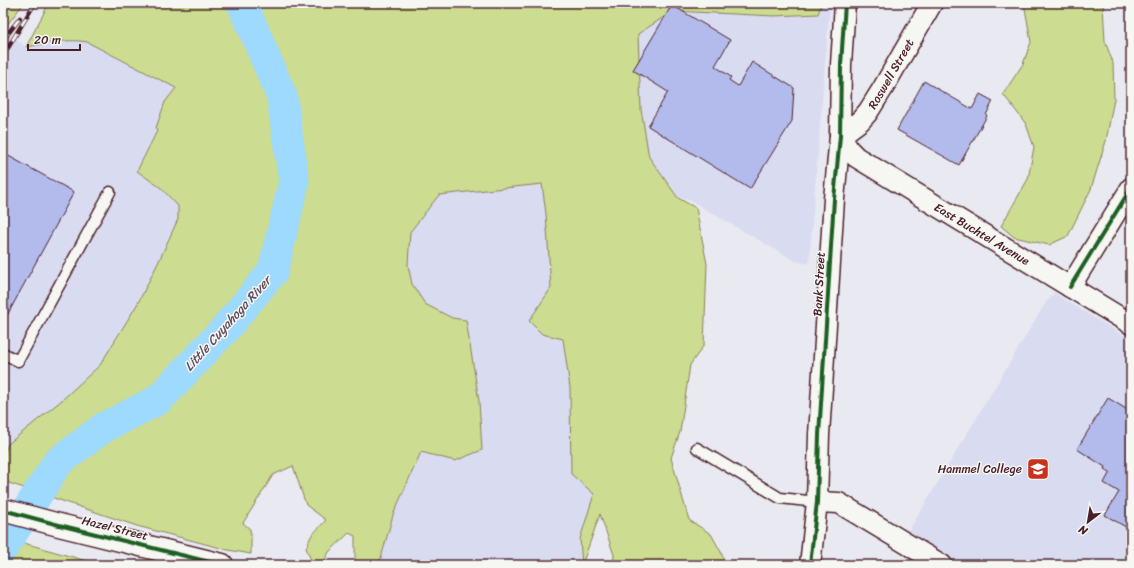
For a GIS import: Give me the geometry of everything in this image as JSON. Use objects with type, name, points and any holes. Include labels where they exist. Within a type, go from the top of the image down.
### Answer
[{"type":"street","name":"Bank Street","points":[[810,565],[817,502],[818,435],[834,199],[840,136],[841,66],[845,3]]},
{"type":"street","name":"Roswell Street","points":[[840,136],[860,121],[868,112],[932,3]]},
{"type":"street","name":"East Buchtel Avenue","points":[[840,136],[856,158],[1131,324]]},
{"type":"street","points":[[1070,287],[1131,188]]},
{"type":"street","points":[[817,502],[839,503],[942,565]]},
{"type":"street","name":"Hazel Street","points":[[3,510],[169,556],[222,565]]},
{"type":"lane","points":[[3,353],[18,361],[110,192]]},
{"type":"lane","points":[[697,448],[780,498],[817,502]]},
{"type":"shaded area","points":[[822,3],[830,3],[809,264],[795,261],[689,200],[678,198],[649,157],[641,109],[638,34],[673,11],[774,16],[818,14]]},
{"type":"shaded area","points":[[3,29],[26,47],[76,40],[87,42],[176,88],[165,102],[157,131],[137,171],[161,188],[178,206],[178,219],[138,303],[100,365],[62,400],[9,444],[3,457]]},
{"type":"shaded area","points":[[542,184],[546,214],[551,288],[530,321],[542,334],[563,339],[570,388],[594,494],[580,538],[582,565],[378,565],[393,515],[421,452],[455,461],[482,450],[479,401],[466,320],[452,318],[425,305],[412,284],[408,265],[410,232],[439,195]]},
{"type":"shaded area","name":"Hammel College","points":[[1054,293],[1131,340],[1131,565],[954,565],[906,535],[1046,302]]},
{"type":"green space","points":[[3,3],[24,3],[3,30]]},
{"type":"green space","points":[[49,3],[822,3],[818,14],[774,16],[673,11],[638,34],[641,109],[649,157],[678,198],[696,208],[707,264],[704,345],[690,365],[680,432],[671,458],[689,520],[711,534],[726,565],[613,565],[614,555],[600,514],[582,565],[580,539],[594,494],[571,474],[570,388],[563,339],[542,334],[529,321],[551,288],[546,214],[542,184],[439,195],[410,232],[408,265],[412,284],[425,304],[452,318],[466,320],[479,401],[482,450],[455,461],[421,452],[393,515],[378,565],[358,565],[355,559],[355,536],[349,533],[329,552],[322,565],[313,565],[306,548],[311,536],[326,520],[306,505],[293,466],[273,475],[243,523],[250,529],[251,554],[228,550],[137,526],[3,481],[3,457],[8,444],[62,400],[100,365],[138,303],[178,219],[178,206],[161,188],[137,171],[157,131],[156,128],[165,102],[176,88],[87,42],[64,41],[26,47]]},
{"type":"green space","points":[[1024,3],[1105,3],[1103,6],[1105,41],[1113,63],[1114,99],[1106,141],[1091,189],[1068,236],[1049,245],[1014,237],[1001,226],[1028,179],[1034,147],[1026,124],[1003,94],[1023,64],[1031,42]]},
{"type":"green space","points":[[3,537],[101,565],[3,565]]},
{"type":"building","points":[[672,5],[730,40],[715,66],[731,77],[729,80],[738,86],[752,62],[794,88],[792,121],[750,189],[648,126],[668,92],[633,70]]},
{"type":"building","points":[[924,81],[972,109],[980,94],[993,101],[986,115],[987,116],[959,165],[897,130]]},
{"type":"building","points":[[3,153],[74,192],[3,323]]},
{"type":"building","points":[[1108,398],[1131,412],[1131,424],[1129,427],[1131,428],[1131,530],[1105,515],[1119,492],[1104,483],[1110,472],[1104,469],[1105,467],[1077,449]]},
{"type":"waterway","name":"Little Cuyahoga River","points":[[3,548],[58,462],[103,428],[158,400],[225,329],[273,271],[294,182],[282,97],[242,3]]},
{"type":"railway","points":[[3,56],[35,3]]},
{"type":"railway","points":[[3,40],[20,18]]},
{"type":"cycle path","points":[[810,565],[817,502],[819,435],[834,199],[840,136],[841,65],[845,3]]},
{"type":"cycle path","points":[[1070,287],[1131,188]]},
{"type":"cycle path","points":[[3,510],[222,565]]},
{"type":"place","name":"Hammel College","points":[[1038,469]]}]
